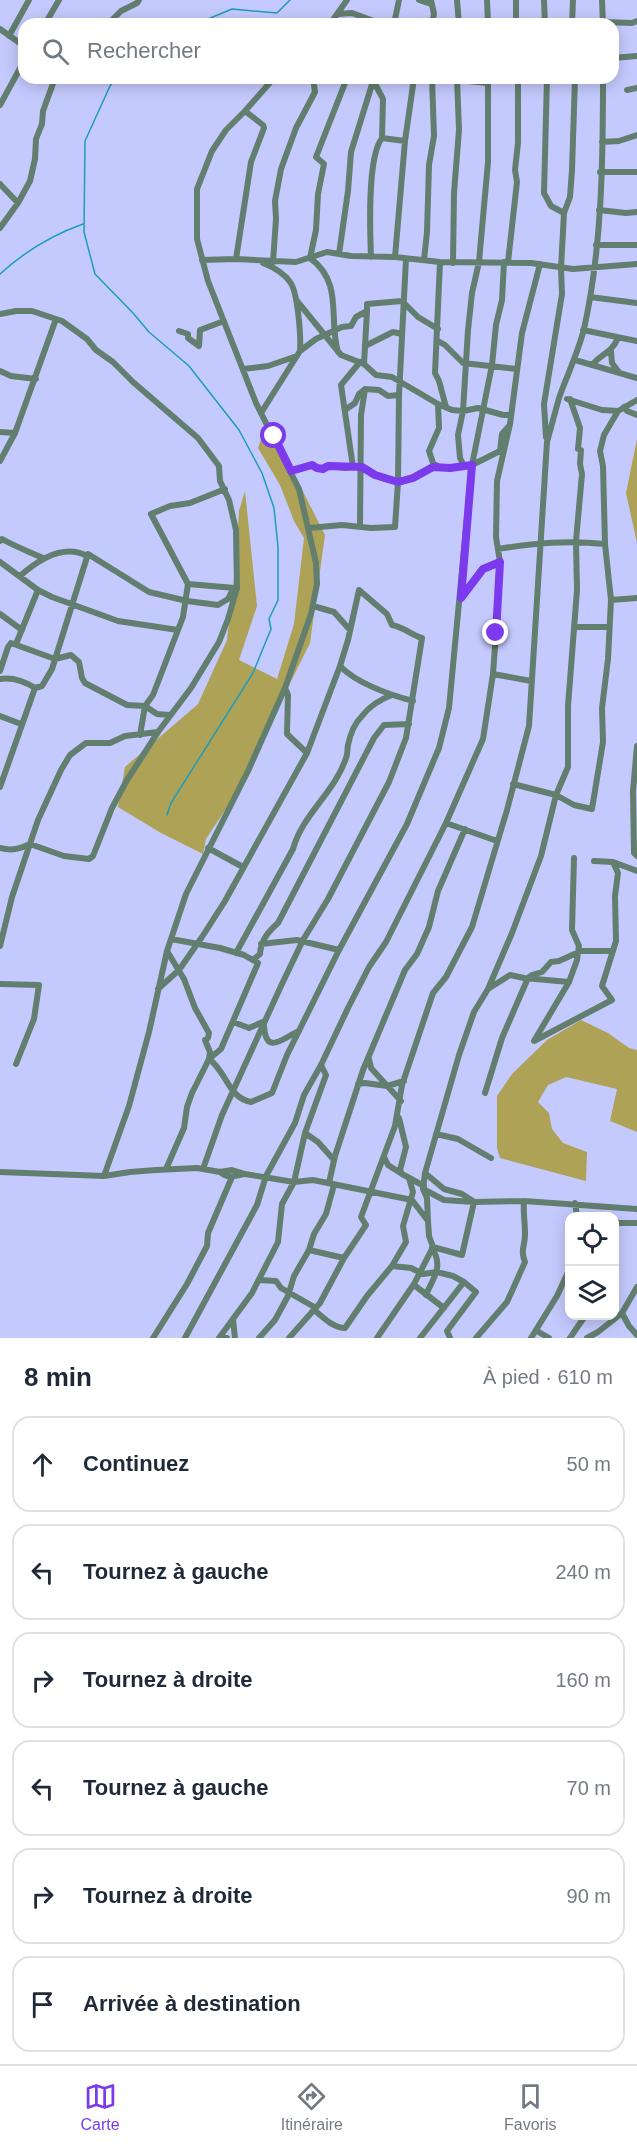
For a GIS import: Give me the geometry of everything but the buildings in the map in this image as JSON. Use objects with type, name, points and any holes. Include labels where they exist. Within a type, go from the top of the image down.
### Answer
[{"type":"street","points":[[19,18],[29,0]]},
{"type":"street","points":[[48,18],[59,0]]},
{"type":"street","points":[[114,18],[120,11],[139,0]]},
{"type":"street","points":[[335,18],[347,0]]},
{"type":"street","points":[[395,18],[399,0]]},
{"type":"street","points":[[419,0],[431,2],[433,18]]},
{"type":"street","points":[[457,0],[458,18]]},
{"type":"street","points":[[487,0],[488,18]]},
{"type":"street","points":[[516,0],[516,18]]},
{"type":"street","points":[[544,0],[545,18]]},
{"type":"street","points":[[572,18],[573,0]]},
{"type":"street","points":[[602,0],[603,18]]},
{"type":"street","points":[[338,14],[352,13],[366,18]]},
{"type":"street","points":[[9,36],[18,20]]},
{"type":"street","points":[[619,23],[637,21]]},
{"type":"street","points":[[0,29],[18,42]]},
{"type":"street","points":[[619,58],[637,56]]},
{"type":"street","points":[[0,105],[18,72]]},
{"type":"street","points":[[0,228],[30,181],[35,159],[36,139],[53,84]]},
{"type":"street","points":[[104,1176],[129,1106],[149,1032],[167,951],[186,894],[243,780],[285,688],[313,606],[317,584],[316,563],[299,489],[261,413],[243,369],[208,281],[197,239],[197,189],[212,151],[229,126],[269,84]]},
{"type":"street","points":[[273,261],[275,201],[281,169],[296,128],[315,92],[314,84]]},
{"type":"street","points":[[310,258],[316,230],[318,194],[324,164],[316,157],[346,84]]},
{"type":"street","points":[[339,254],[351,153],[371,84]]},
{"type":"street","points":[[371,257],[370,219],[373,171],[376,148],[382,138],[384,106],[376,84]]},
{"type":"street","points":[[395,257],[405,141],[413,84]]},
{"type":"street","points":[[424,260],[429,165],[434,136],[433,84]]},
{"type":"street","points":[[453,263],[454,193],[459,130],[457,84]]},
{"type":"street","points":[[464,466],[460,458],[458,435],[464,411],[465,363],[472,293],[479,262],[488,162],[488,84]]},
{"type":"street","points":[[209,1059],[225,1077],[233,1093],[243,1100],[251,1102],[272,1093],[287,1055],[339,950],[408,824],[439,748],[449,708],[472,465],[492,365],[517,182],[515,170],[518,143],[518,84]]},
{"type":"street","points":[[547,84],[544,193],[551,206],[564,213]]},
{"type":"street","points":[[289,1338],[322,1300],[344,1258],[366,1225],[361,1217],[398,1115],[404,1081],[433,993],[446,978],[472,927],[486,885],[529,726],[547,442],[544,396],[562,294],[564,213],[570,197],[571,181],[574,84]]},
{"type":"street","points":[[547,442],[584,330],[596,267],[603,84]]},
{"type":"street","points":[[627,90],[637,88]]},
{"type":"street","points":[[236,259],[251,162],[264,128],[245,111]]},
{"type":"street","points":[[602,142],[619,141],[637,135]]},
{"type":"street","points":[[382,138],[405,141]]},
{"type":"street","points":[[600,172],[637,172]]},
{"type":"street","points":[[0,184],[18,203]]},
{"type":"street","points":[[599,210],[637,212]]},
{"type":"street","points":[[0,215],[7,219]]},
{"type":"street","points":[[596,245],[637,245]]},
{"type":"street","points":[[202,260],[296,262],[327,252],[453,263],[540,264],[561,268],[637,264]]},
{"type":"street","points":[[310,258],[324,270],[332,288],[334,332],[338,352]]},
{"type":"street","points":[[309,528],[342,525],[395,527],[405,259]]},
{"type":"street","points":[[259,260],[273,267],[291,282],[297,301],[301,341],[298,354]]},
{"type":"street","points":[[440,262],[435,373],[440,381],[446,408]]},
{"type":"street","points":[[185,1338],[257,1205],[266,1176],[295,1123],[304,1095],[369,967],[386,942],[446,823],[483,739],[493,674],[500,562],[497,481],[510,424],[522,333],[540,264]]},
{"type":"street","points":[[590,297],[637,303]]},
{"type":"street","points":[[297,301],[338,352],[344,357],[362,363],[376,375],[387,375],[446,408],[464,411],[478,408],[503,416],[511,415]]},
{"type":"street","points":[[353,466],[342,383],[362,363],[367,304],[402,301],[418,317],[438,329]]},
{"type":"street","points":[[0,314],[25,310],[56,318],[87,339],[96,350],[198,438],[219,466],[220,481],[230,500],[236,530],[235,588],[228,619],[215,650],[182,702],[170,715],[132,772],[112,808],[93,856],[89,859],[64,856],[30,844],[18,849],[0,848]]},
{"type":"street","points":[[261,413],[298,354],[310,342],[342,327],[351,326],[356,317],[367,311]]},
{"type":"street","points":[[0,461],[15,433],[56,318]]},
{"type":"street","points":[[179,331],[188,334],[188,338],[199,346],[200,330],[224,321]]},
{"type":"street","points":[[584,330],[637,341]]},
{"type":"street","points":[[365,346],[393,332],[402,334]]},
{"type":"street","points":[[588,365],[611,350],[618,338]]},
{"type":"street","points":[[438,341],[465,363],[516,369]]},
{"type":"street","points":[[611,350],[612,363],[618,372]]},
{"type":"street","points":[[243,369],[268,366],[298,354]]},
{"type":"street","points":[[575,360],[637,378]]},
{"type":"street","points":[[0,371],[11,376],[36,379]]},
{"type":"street","points":[[345,410],[356,403],[359,394],[365,389],[379,390],[388,396],[399,395]]},
{"type":"street","points":[[360,527],[362,415],[365,389]]},
{"type":"street","points":[[560,397],[602,410],[621,409],[637,415]]},
{"type":"street","points":[[426,1295],[437,1272],[436,1259],[429,1236],[427,1198],[423,1188],[436,1134],[474,1012],[488,989],[512,933],[541,856],[556,795],[568,767],[568,706],[577,590],[576,541],[582,474],[581,450],[578,449],[580,428],[570,399]]},
{"type":"street","points":[[513,784],[556,795],[574,805],[592,809],[603,742],[602,708],[608,659],[611,600],[605,543],[603,465],[600,451],[604,435],[621,409],[637,400]]},
{"type":"street","points":[[436,466],[429,451],[439,428],[438,404]]},
{"type":"street","points":[[291,471],[312,465],[323,469],[328,466],[353,466],[362,467],[375,475],[398,482],[413,478],[436,466],[472,465],[500,451],[502,434],[510,424]]},
{"type":"street","points":[[0,432],[15,433]]},
{"type":"street","points":[[140,735],[145,706],[153,695],[178,630],[187,601],[188,584],[151,514],[179,503],[190,503],[225,489]]},
{"type":"street","points":[[0,541],[2,539],[21,550],[43,558]]},
{"type":"street","points":[[498,549],[540,542],[605,543]]},
{"type":"street","points":[[20,576],[43,558],[74,550],[101,560],[149,592],[187,601],[218,605],[231,596],[235,588]]},
{"type":"street","points":[[0,678],[8,677],[35,688],[42,686],[55,659],[87,556]]},
{"type":"street","points":[[0,562],[38,590],[72,604],[118,621],[178,630]]},
{"type":"street","points":[[461,598],[483,569],[500,562]]},
{"type":"street","points":[[188,584],[235,588]]},
{"type":"street","points":[[16,644],[38,590]]},
{"type":"street","points":[[158,989],[179,970],[199,943],[225,901],[307,753],[340,666],[359,590],[387,614],[392,625],[405,627],[414,636],[421,638],[409,724],[389,782],[328,899],[303,940],[222,1115],[203,1169]]},
{"type":"street","points":[[611,600],[637,598]]},
{"type":"street","points":[[313,606],[334,612],[350,630]]},
{"type":"street","points":[[0,614],[22,630]]},
{"type":"street","points":[[574,627],[608,627]]},
{"type":"street","points":[[0,671],[11,643],[55,659],[74,656],[79,662],[85,683],[127,705],[145,706],[157,714],[170,715]]},
{"type":"street","points":[[340,666],[347,674],[413,701]]},
{"type":"street","points":[[493,674],[531,681]]},
{"type":"street","points":[[0,787],[35,688]]},
{"type":"street","points":[[285,688],[288,694],[287,734],[307,753]]},
{"type":"street","points":[[236,954],[293,849],[297,836],[332,785],[346,758],[354,728],[362,715],[380,700],[392,694]]},
{"type":"street","points":[[0,716],[21,724]]},
{"type":"street","points":[[253,960],[260,954],[261,944],[278,923],[381,728],[386,725],[409,724]]},
{"type":"street","points":[[0,946],[12,897],[38,819],[70,756],[86,743],[110,743],[125,736],[158,732]]},
{"type":"street","points":[[637,746],[633,791],[634,854],[637,856]]},
{"type":"street","points":[[446,823],[497,841]]},
{"type":"street","points":[[259,1338],[275,1320],[290,1293],[294,1276],[326,1214],[334,1160],[358,1084],[405,970],[417,954],[429,927],[438,891],[465,829]]},
{"type":"street","points":[[208,848],[243,867]]},
{"type":"street","points":[[574,858],[572,930],[579,946],[575,968],[534,1041],[612,1000],[602,986],[615,941],[615,896],[618,873],[613,862]]},
{"type":"street","points":[[594,861],[613,862],[637,872]]},
{"type":"street","points":[[171,939],[199,943],[253,960],[258,964],[221,1049],[209,1059]]},
{"type":"street","points":[[261,944],[303,940],[339,950]]},
{"type":"street","points":[[166,1169],[184,1128],[192,1093],[209,1059],[210,1052],[205,1040],[209,1033],[195,1008],[184,979],[167,951]]},
{"type":"street","points":[[485,1093],[502,1038],[528,978],[542,972],[551,962],[584,951],[613,951]]},
{"type":"street","points":[[488,989],[510,975],[569,982]]},
{"type":"street","points":[[0,984],[39,985],[34,1019],[16,1064]]},
{"type":"street","points":[[233,1022],[249,1028],[265,1022]]},
{"type":"street","points":[[265,1022],[265,1036],[273,1044],[284,1041],[299,1031]]},
{"type":"street","points":[[369,1058],[371,1068],[401,1101]]},
{"type":"street","points":[[220,1338],[259,1280],[278,1242],[282,1204],[294,1182],[305,1132],[326,1075],[321,1065]]},
{"type":"street","points":[[358,1084],[387,1086],[404,1081]]},
{"type":"street","points":[[398,1115],[406,1147],[400,1170],[402,1174]]},
{"type":"street","points":[[305,1132],[318,1142],[334,1160]]},
{"type":"street","points":[[436,1134],[451,1136],[491,1158]]},
{"type":"street","points":[[384,1157],[388,1165],[444,1200],[575,1203],[637,1209]]},
{"type":"street","points":[[0,1172],[104,1176],[166,1169],[203,1169],[220,1172],[232,1170],[294,1182],[306,1179],[412,1200],[429,1221]]},
{"type":"street","points":[[220,1172],[232,1177],[245,1174]]},
{"type":"street","points":[[426,1173],[444,1189],[462,1194],[474,1202]]},
{"type":"street","points":[[153,1338],[187,1284],[207,1246],[208,1233],[232,1177]]},
{"type":"street","points":[[259,1280],[276,1281],[281,1288],[315,1309],[332,1324],[345,1328],[392,1266],[406,1242],[403,1226],[412,1200],[412,1186],[409,1178]]},
{"type":"street","points":[[476,1338],[507,1302],[525,1262],[521,1252],[525,1238],[522,1215],[524,1201]]},
{"type":"street","points":[[432,1247],[462,1255],[474,1202]]},
{"type":"street","points":[[575,1203],[576,1212]]},
{"type":"street","points":[[619,1223],[637,1223]]},
{"type":"street","points":[[310,1247],[319,1253],[344,1258]]},
{"type":"street","points":[[377,1338],[414,1285],[432,1247]]},
{"type":"street","points":[[392,1266],[411,1268],[420,1273],[437,1272],[453,1276],[476,1293],[447,1331],[450,1338]]},
{"type":"street","points":[[420,1338],[464,1282]]},
{"type":"street","points":[[414,1285],[444,1308]]},
{"type":"street","points":[[531,1338],[565,1285]]},
{"type":"street","points":[[587,1338],[622,1312],[637,1287]]},
{"type":"street","points":[[622,1312],[637,1335]]},
{"type":"street","points":[[233,1319],[235,1338]]},
{"type":"street","points":[[570,1338],[582,1320]]},
{"type":"street","points":[[537,1331],[549,1338]]},
{"type":"street","points":[[220,1338],[228,1338]]},
{"type":"shaded area","points":[[265,427],[275,436],[325,535],[310,643],[233,798],[206,839],[203,854],[161,833],[118,807],[125,767],[198,704],[227,640],[239,511],[245,491],[257,606],[239,660],[277,679],[294,624],[304,538],[294,521],[280,485],[258,448]]},
{"type":"shaded area","points":[[637,439],[637,543],[626,493]]},
{"type":"shaded area","points":[[581,1020],[608,1033],[629,1048],[637,1050],[637,1132],[610,1121],[617,1089],[566,1077],[548,1085],[538,1102],[549,1113],[552,1129],[563,1143],[587,1152],[586,1181],[500,1158],[497,1148],[497,1096],[512,1074],[547,1040]]},
{"type":"waterway","points":[[210,18],[232,9],[277,13],[290,0]]},
{"type":"waterway","points":[[112,84],[85,141],[84,232],[95,274],[149,332],[189,366],[239,430],[262,473],[274,508],[278,547],[278,600],[269,619],[271,629],[253,673],[171,803],[167,815]]},
{"type":"waterway","points":[[0,274],[39,245],[83,224]]},
{"type":"route","points":[[274,436],[291,471],[312,465],[323,469],[334,465],[345,468],[358,466],[375,475],[398,482],[419,476],[436,466],[450,468],[472,465],[461,598],[483,569],[500,562],[496,633]]}]
